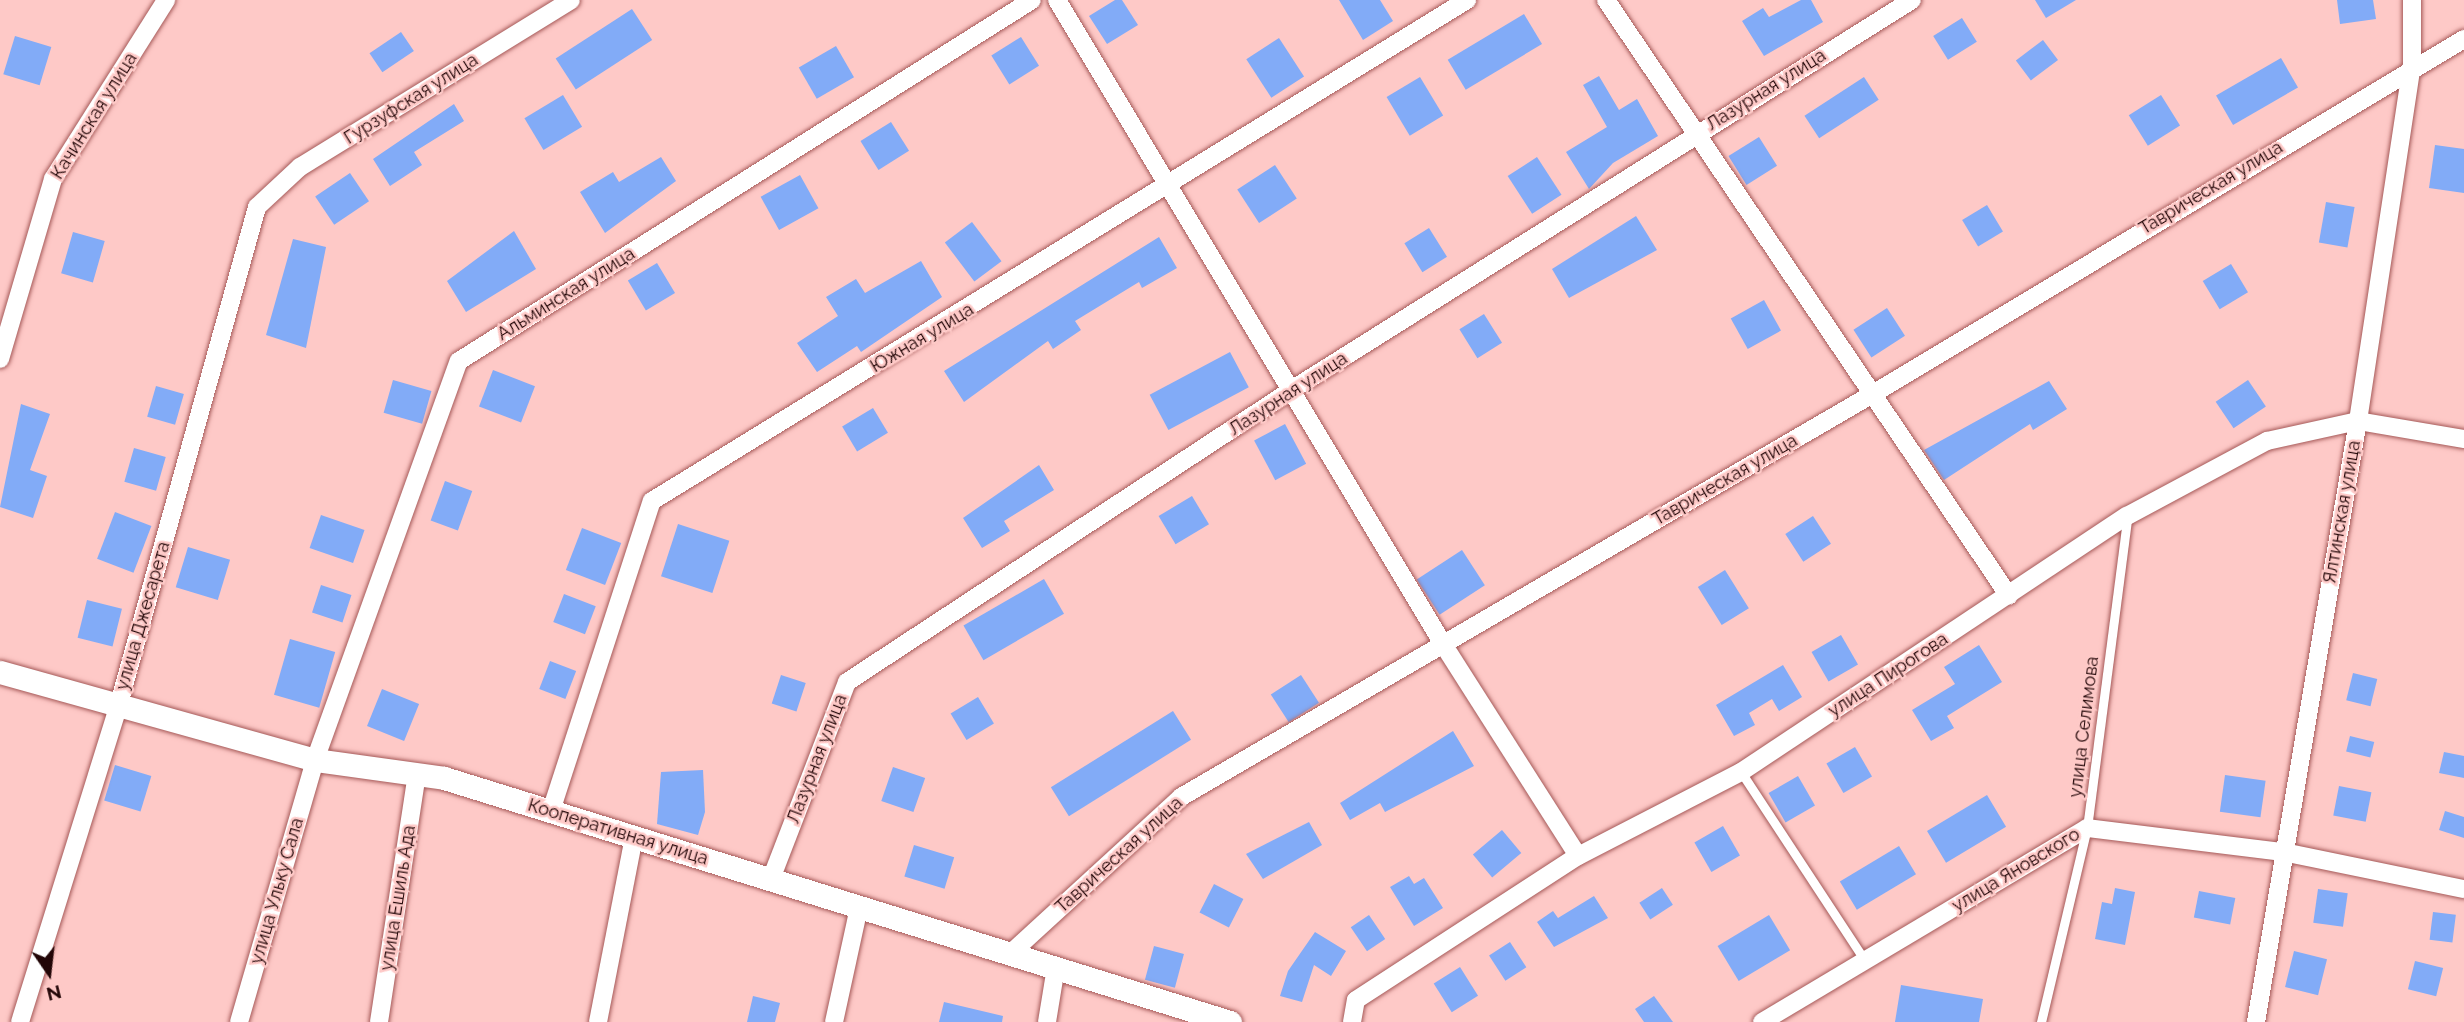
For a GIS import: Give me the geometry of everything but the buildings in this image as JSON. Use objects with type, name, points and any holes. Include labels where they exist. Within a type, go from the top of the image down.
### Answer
[{"type":"street","name":"Качинская улица","points":[[0,359],[54,179],[166,0]]},
{"type":"street","name":"Гурзуфская улица","points":[[257,207],[300,167],[571,0]]},
{"type":"street","name":"Альминская улица","points":[[315,760],[459,361],[1032,0]]},
{"type":"street","points":[[1057,0],[1293,389],[1443,644],[1578,856]]},
{"type":"street","name":"Южная улица","points":[[551,811],[652,501],[1170,187],[1467,0]]},
{"type":"street","points":[[1606,0],[1694,135],[2008,596]]},
{"type":"street","name":"Лазурная улица","points":[[771,879],[847,682],[1293,389],[1912,0]]},
{"type":"street","name":"Ялтинская улица","points":[[2256,1022],[2358,421],[2412,66],[2412,0]]},
{"type":"street","name":"Таврическая улица","points":[[1011,953],[1181,797],[1871,395],[2412,66],[2464,39]]},
{"type":"street","name":"улица Джесарета","points":[[20,1022],[118,707],[257,207]]},
{"type":"street","name":"улица Пирогова","points":[[1352,1022],[1356,1000],[1578,856],[1741,772],[2127,516],[2267,441],[2358,421],[2464,439]]},
{"type":"street","name":"Кооперативная улица","points":[[0,672],[315,760],[417,775],[551,811],[1230,1022]]},
{"type":"street","name":"улица Ульку Сала","points":[[239,1022],[315,760]]},
{"type":"street","name":"улица Ешиль Ада","points":[[379,1022],[417,775]]},
{"type":"street","name":"улица Яновского","points":[[1762,1022],[2087,828],[2283,852],[2464,889]]},
{"type":"street","points":[[598,1022],[634,837]]},
{"type":"street","points":[[834,1022],[859,906]]},
{"type":"street","points":[[1047,1022],[1056,967]]},
{"type":"lane","name":"улица Селимова","points":[[2041,1022],[2087,828],[2127,516]]},
{"type":"lane","points":[[1741,772],[1865,961]]}]
